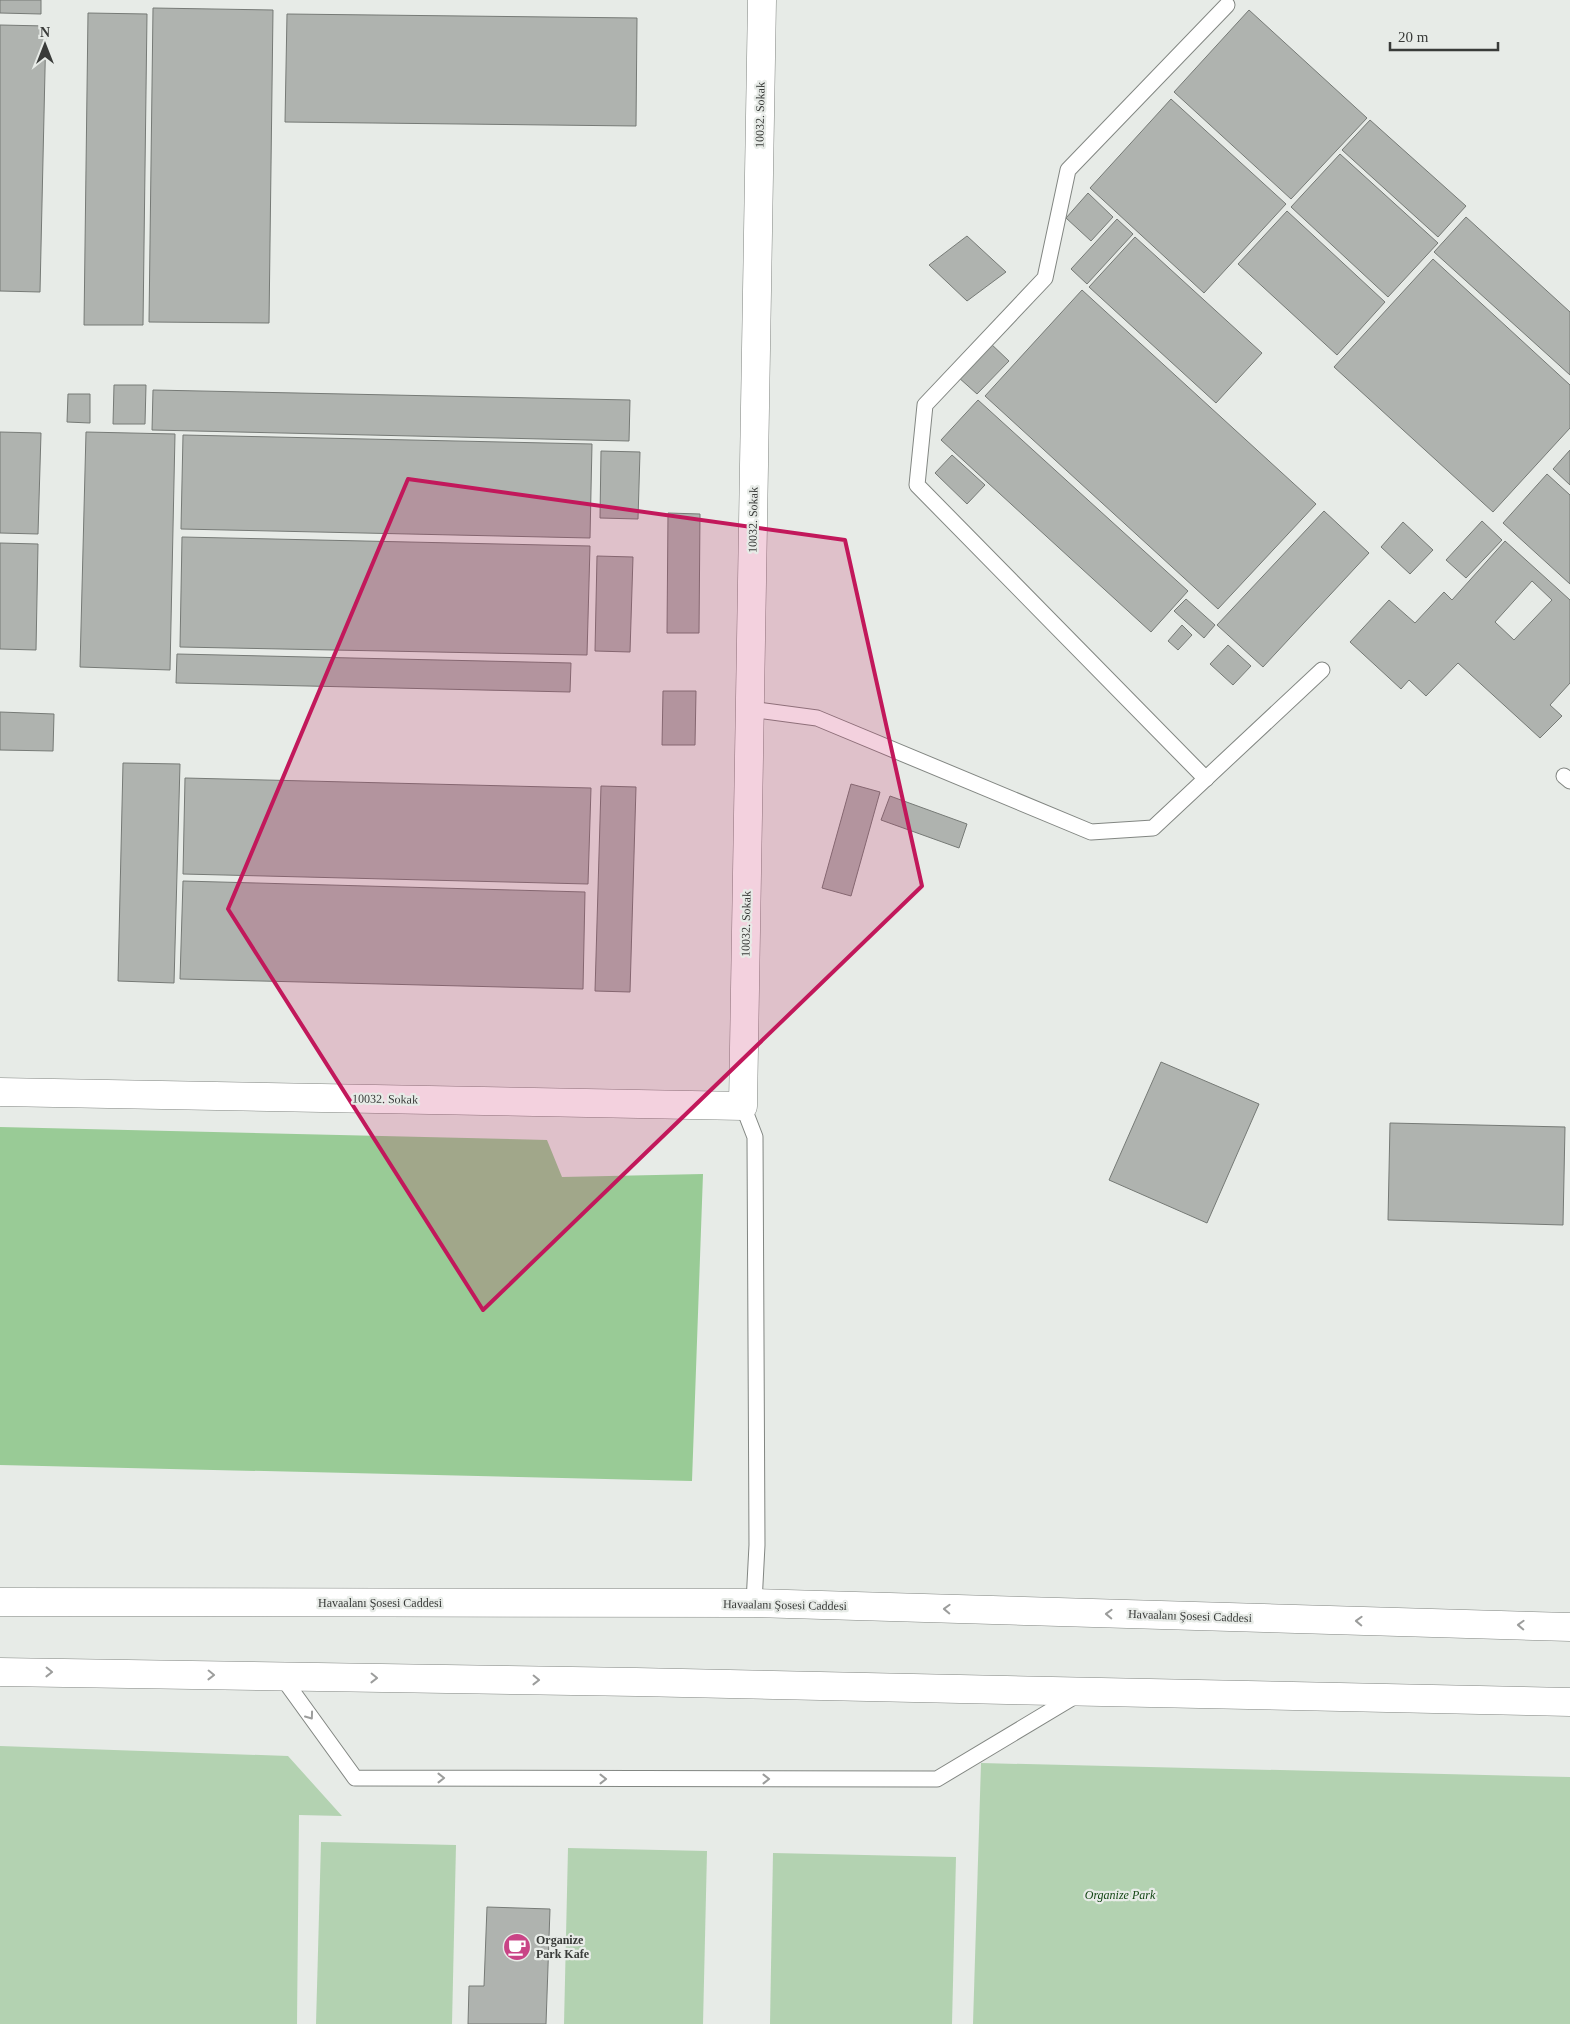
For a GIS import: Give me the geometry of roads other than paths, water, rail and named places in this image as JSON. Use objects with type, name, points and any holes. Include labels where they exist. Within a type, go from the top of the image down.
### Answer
[{"type":"street","name":"10032. Sokak","points":[[0,1092],[743,1106],[762,0]]},
{"type":"street","name":"Havaalanı Şosesi Caddesi","points":[[0,1602],[754,1603],[1570,1627]]},
{"type":"street","points":[[0,1672],[1083,1691],[1570,1702]]},
{"type":"lane","points":[[1206,779],[917,485],[925,405],[1045,278],[1068,170],[1227,6]]},
{"type":"lane","points":[[750,709],[817,718],[1091,832],[1154,828],[1322,670]]},
{"type":"lane","points":[[743,1106],[755,1137],[757,1545],[754,1603]]},
{"type":"lane","points":[[282,1676],[355,1778],[937,1779],[1083,1691]]},
{"type":"place","name":"Organize Park Kafe","points":[[517,1947]]},
{"type":"park label","name":"Organize Park","points":[[1120,1895]]}]
